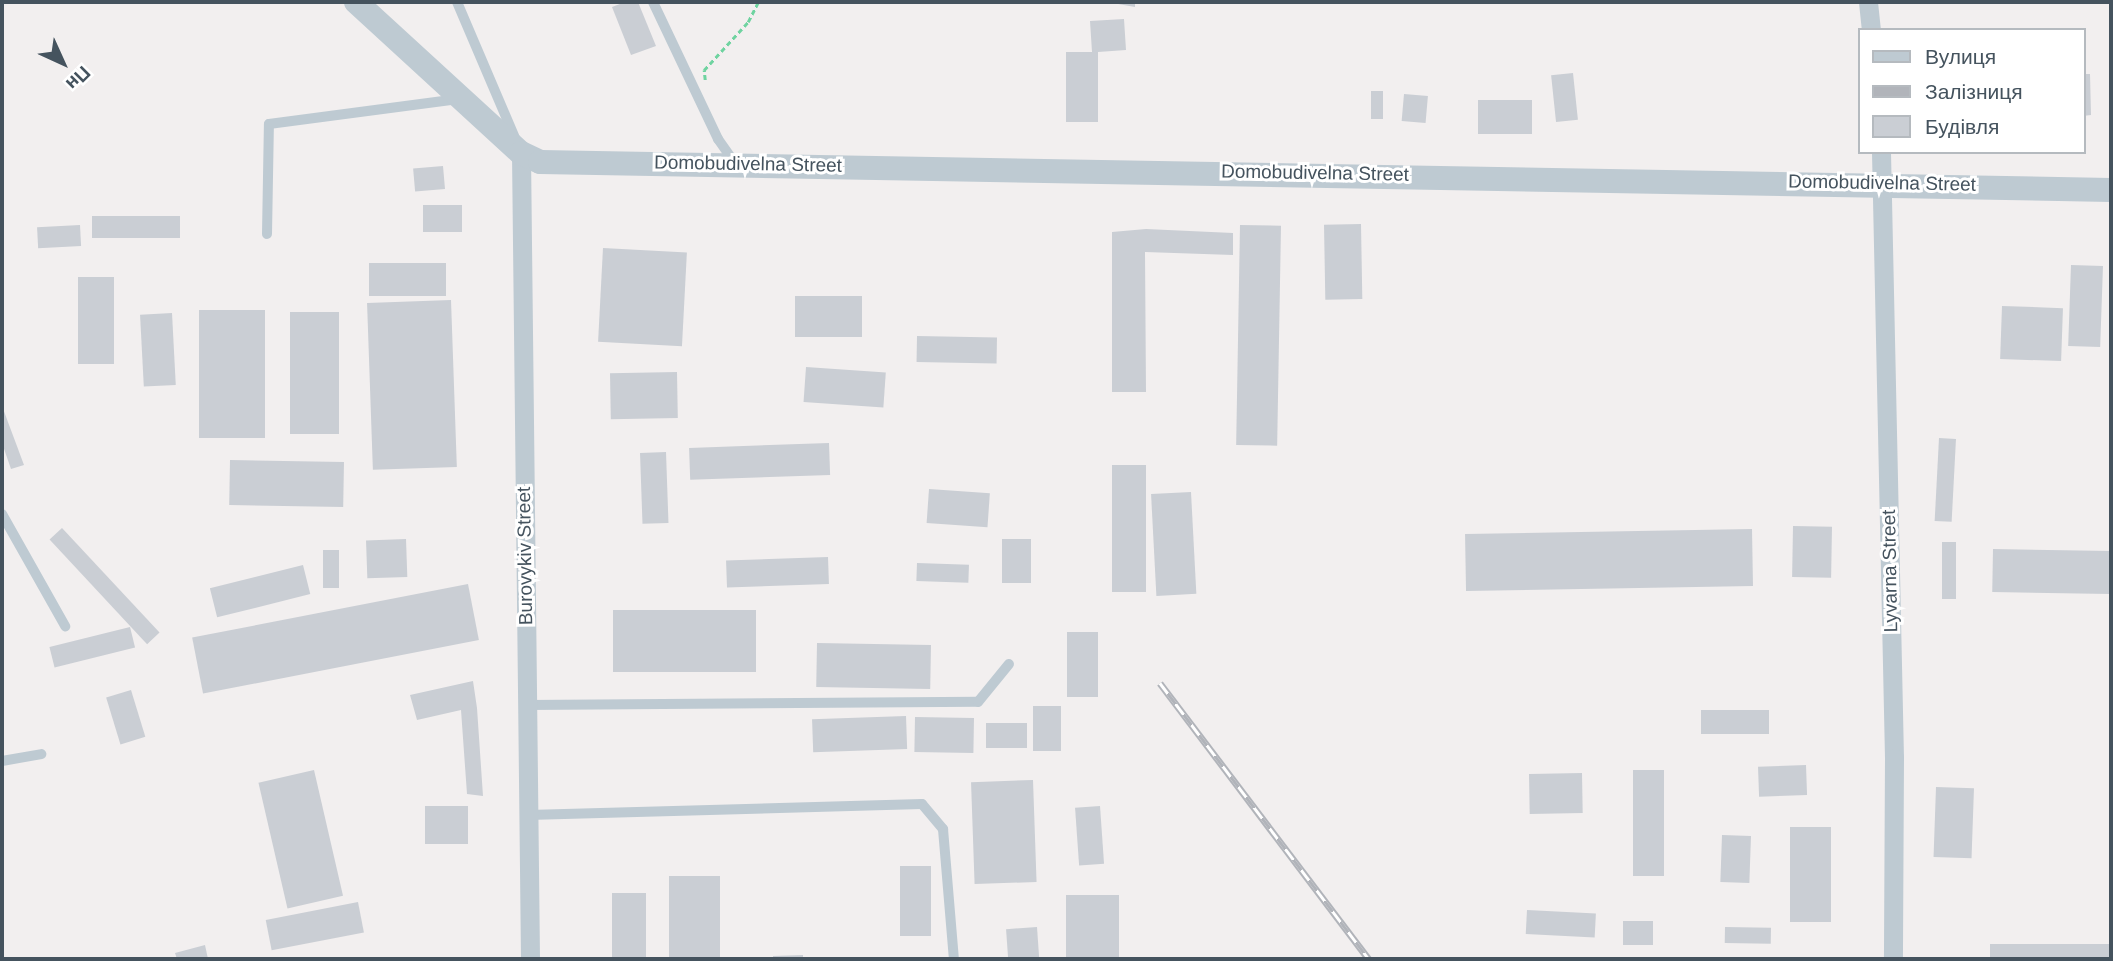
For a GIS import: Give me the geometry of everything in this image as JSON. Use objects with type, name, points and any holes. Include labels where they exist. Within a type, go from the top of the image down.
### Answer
[{"type":"street","points":[[356,2],[520,153]]},
{"type":"street","points":[[1868,2],[1871,28]]},
{"type":"street","name":"Domobudivelna Street","points":[[520,153],[540,162],[569,163],[734,163],[1884,183],[2111,190]]},
{"type":"street","name":"Burovykiv Street","points":[[520,153],[530,959]]},
{"type":"street","name":"Lyvarna Street","points":[[1881,154],[1884,183],[1893,959]]},
{"type":"lane","points":[[457,2],[520,153]]},
{"type":"lane","points":[[653,2],[718,139],[734,163]]},
{"type":"lane","points":[[267,234],[269,124],[462,99]]},
{"type":"lane","points":[[2,514],[65,626]]},
{"type":"lane","points":[[527,705],[978,702],[1009,664]]},
{"type":"lane","points":[[2,761],[41,754]]},
{"type":"lane","points":[[528,815],[922,804],[943,829],[954,959]]},
{"type":"path","points":[[707,90],[704,70],[748,22],[758,2]]},
{"type":"building","points":[[625,2],[638,2],[656,46],[631,55],[612,7]]},
{"type":"building","points":[[1107,2],[1135,2],[1135,7]]},
{"type":"building","points":[[1124,19],[1126,50],[1098,52],[1098,122],[1066,122],[1066,52],[1092,52],[1090,21]]},
{"type":"building","points":[[1573,73],[1578,120],[1556,122],[1551,75]]},
{"type":"building","points":[[2085,74],[2090,74],[2091,115],[2085,116]]},
{"type":"building","points":[[1371,91],[1383,91],[1383,119],[1371,119]]},
{"type":"building","points":[[1404,94],[1428,96],[1426,123],[1402,121]]},
{"type":"building","points":[[1478,100],[1532,100],[1532,134],[1478,134]]},
{"type":"building","points":[[443,166],[445,189],[415,192],[413,169]]},
{"type":"building","points":[[423,205],[462,205],[462,232],[423,232]]},
{"type":"building","points":[[92,216],[180,216],[180,238],[92,238]]},
{"type":"building","points":[[1361,224],[1362,299],[1325,300],[1324,225]]},
{"type":"building","points":[[80,225],[81,246],[38,248],[37,227]]},
{"type":"building","points":[[1240,225],[1281,226],[1277,446],[1236,445]]},
{"type":"building","points":[[1146,229],[1233,233],[1233,255],[1145,252],[1146,392],[1112,392],[1112,232]]},
{"type":"building","points":[[603,248],[687,252],[682,346],[598,342]]},
{"type":"building","points":[[369,263],[446,263],[446,296],[369,296]]},
{"type":"building","points":[[2071,265],[2103,266],[2100,347],[2068,346]]},
{"type":"building","points":[[78,277],[114,277],[114,364],[78,364]]},
{"type":"building","points":[[795,296],[862,296],[862,337],[795,337]]},
{"type":"building","points":[[451,300],[457,467],[373,470],[367,303]]},
{"type":"building","points":[[2002,306],[2063,308],[2061,361],[2000,359]]},
{"type":"building","points":[[199,310],[265,310],[265,438],[199,438]]},
{"type":"building","points":[[290,312],[339,312],[339,434],[290,434]]},
{"type":"building","points":[[172,313],[176,385],[144,387],[140,315]]},
{"type":"building","points":[[917,336],[997,337],[997,363],[917,362]]},
{"type":"building","points":[[806,367],[886,373],[883,407],[804,402]]},
{"type":"building","points":[[677,372],[678,418],[611,419],[610,373]]},
{"type":"building","points":[[2,406],[24,465],[11,469],[2,443]]},
{"type":"building","points":[[1939,438],[1956,439],[1952,522],[1935,521]]},
{"type":"building","points":[[829,443],[830,475],[690,480],[689,448]]},
{"type":"building","points":[[666,452],[668,523],[642,524],[640,453]]},
{"type":"building","points":[[230,460],[344,462],[343,507],[229,505]]},
{"type":"building","points":[[1112,465],[1146,465],[1146,592],[1112,592]]},
{"type":"building","points":[[929,489],[990,493],[987,527],[927,523]]},
{"type":"building","points":[[1191,492],[1196,594],[1156,596],[1151,494]]},
{"type":"building","points":[[1793,526],[1832,527],[1831,578],[1792,577]]},
{"type":"building","points":[[62,528],[160,633],[147,644],[50,540]]},
{"type":"building","points":[[1752,529],[1753,586],[1466,591],[1465,534]]},
{"type":"building","points":[[406,539],[407,577],[367,578],[366,540]]},
{"type":"building","points":[[1002,539],[1031,539],[1031,583],[1002,583]]},
{"type":"building","points":[[1942,542],[1956,542],[1956,599],[1942,599]]},
{"type":"building","points":[[1993,549],[2111,551],[2110,594],[1992,592]]},
{"type":"building","points":[[323,550],[339,550],[339,588],[323,588]]},
{"type":"building","points":[[828,557],[829,584],[727,588],[726,561]]},
{"type":"building","points":[[917,563],[969,565],[968,583],[916,581]]},
{"type":"building","points":[[303,565],[310,594],[217,617],[210,588]]},
{"type":"building","points":[[468,584],[479,640],[203,694],[192,638]]},
{"type":"building","points":[[613,610],[756,610],[756,672],[613,672]]},
{"type":"building","points":[[130,627],[135,647],[55,667],[49,647]]},
{"type":"building","points":[[1067,632],[1098,632],[1098,697],[1067,697]]},
{"type":"building","points":[[817,643],[931,645],[930,689],[816,687]]},
{"type":"building","points":[[473,681],[483,796],[467,794],[461,710],[417,720],[410,695]]},
{"type":"building","points":[[131,690],[145,737],[120,744],[106,698]]},
{"type":"building","points":[[1033,706],[1061,706],[1061,751],[1033,751]]},
{"type":"building","points":[[1701,710],[1769,710],[1769,734],[1701,734]]},
{"type":"building","points":[[906,716],[907,749],[813,752],[812,719]]},
{"type":"building","points":[[915,717],[974,718],[973,753],[914,752]]},
{"type":"building","points":[[986,723],[1027,723],[1027,748],[986,748]]},
{"type":"building","points":[[1806,765],[1807,795],[1759,797],[1758,767]]},
{"type":"building","points":[[314,770],[343,896],[287,909],[258,783]]},
{"type":"building","points":[[1633,770],[1664,770],[1664,876],[1633,876]]},
{"type":"building","points":[[1582,773],[1583,813],[1530,814],[1529,774]]},
{"type":"building","points":[[1033,780],[1037,882],[975,884],[971,782]]},
{"type":"building","points":[[1936,787],[1974,788],[1972,858],[1934,857]]},
{"type":"building","points":[[425,806],[468,806],[468,844],[425,844]]},
{"type":"building","points":[[1100,806],[1104,864],[1079,866],[1075,808]]},
{"type":"building","points":[[1790,827],[1831,827],[1831,922],[1790,922]]},
{"type":"building","points":[[1722,835],[1751,836],[1749,883],[1720,882]]},
{"type":"building","points":[[900,866],[931,866],[931,936],[900,936]]},
{"type":"building","points":[[669,876],[720,876],[720,959],[669,959]]},
{"type":"building","points":[[612,893],[646,893],[646,959],[612,959]]},
{"type":"building","points":[[1066,895],[1119,895],[1119,959],[1066,959]]},
{"type":"building","points":[[358,902],[364,932],[272,950],[266,920]]},
{"type":"building","points":[[1527,910],[1596,914],[1595,938],[1526,934]]},
{"type":"building","points":[[1623,921],[1653,921],[1653,945],[1623,945]]},
{"type":"building","points":[[1037,927],[1039,959],[1008,959],[1006,929]]},
{"type":"building","points":[[1725,927],[1771,928],[1771,944],[1725,943]]},
{"type":"building","points":[[1990,944],[2111,944],[2111,959],[1990,959]]},
{"type":"building","points":[[205,945],[208,959],[177,959],[175,953]]},
{"type":"building","points":[[803,955],[803,959],[773,959],[773,956]]},
{"type":"railway","points":[[1160,683],[1369,959]]}]
